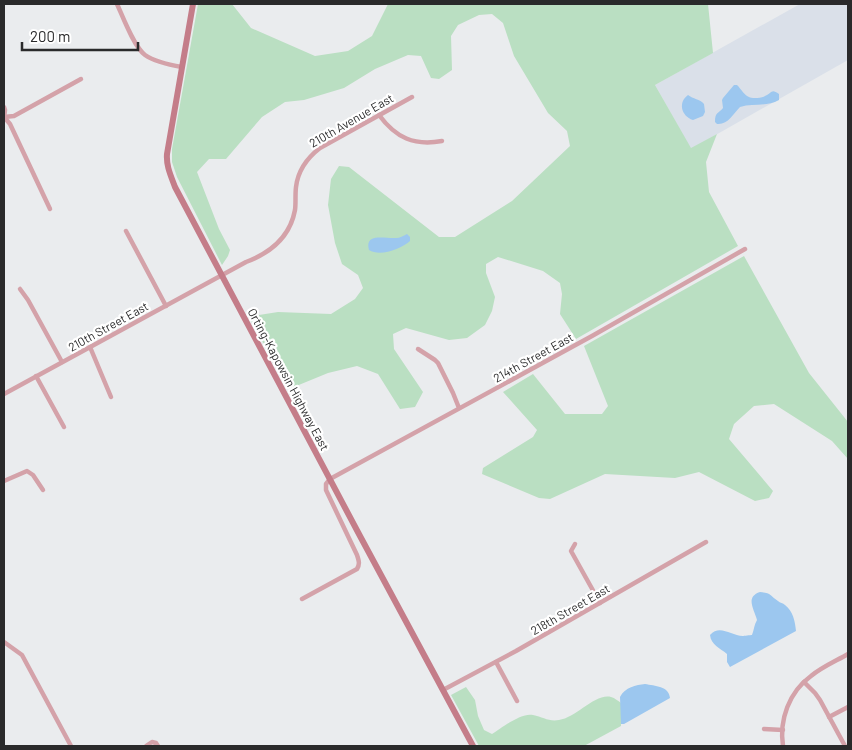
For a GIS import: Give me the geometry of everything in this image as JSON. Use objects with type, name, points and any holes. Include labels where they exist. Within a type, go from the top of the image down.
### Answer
[{"type":"main road","name":"Orting-Kapowsin Highway East","points":[[193,4],[166,161],[175,187],[473,746]]},
{"type":"street","points":[[116,4],[137,46],[144,54],[169,65],[182,67]]},
{"type":"street","points":[[4,118],[14,116],[81,79]]},
{"type":"street","name":"210th Avenue East","points":[[221,276],[262,255],[283,237],[295,211],[296,187],[299,174],[302,166],[313,153],[412,97]]},
{"type":"street","points":[[4,107],[4,118]]},
{"type":"street","points":[[379,115],[392,130],[404,138],[421,142],[442,141]]},
{"type":"street","points":[[4,118],[10,124],[50,209]]},
{"type":"street","points":[[126,231],[166,306]]},
{"type":"street","name":"214th Street East","points":[[330,479],[616,323],[745,249]]},
{"type":"street","name":"210th Street East","points":[[4,394],[221,276]]},
{"type":"street","points":[[20,289],[30,303],[62,362]]},
{"type":"street","points":[[90,347],[112,397]]},
{"type":"street","points":[[418,349],[438,363],[460,408]]},
{"type":"street","points":[[36,376],[64,427]]},
{"type":"street","points":[[4,481],[27,471],[34,475],[43,490]]},
{"type":"street","points":[[302,599],[357,569],[359,566],[357,555],[326,490],[326,484],[330,479]]},
{"type":"street","name":"218th Street East","points":[[443,690],[496,662],[706,542]]},
{"type":"street","points":[[575,544],[571,551],[600,603]]},
{"type":"street","points":[[4,642],[22,655],[71,746]]},
{"type":"street","points":[[783,746],[782,730],[784,719],[789,703],[794,695],[804,682],[816,672],[848,654]]},
{"type":"street","points":[[496,662],[516,701]]},
{"type":"street","points":[[804,682],[815,693],[845,746]]},
{"type":"street","points":[[829,717],[848,707]]},
{"type":"street","points":[[764,729],[782,730]]},
{"type":"street","points":[[146,746],[152,742],[158,746]]},
{"type":"shaded area","points":[[800,4],[848,4],[848,60],[691,149],[655,85]]},
{"type":"green space","points":[[198,4],[232,4],[251,28],[315,56],[348,51],[372,36],[388,4],[708,4],[713,53],[655,85],[691,148],[717,134],[706,162],[709,192],[738,246],[576,339],[560,314],[562,294],[560,283],[543,271],[498,257],[486,264],[486,273],[495,297],[492,311],[485,325],[467,338],[449,340],[406,328],[393,334],[394,349],[423,392],[415,407],[400,409],[378,374],[357,366],[328,373],[289,389],[251,321],[259,315],[278,312],[331,314],[355,299],[363,288],[358,275],[342,264],[335,243],[328,205],[331,179],[339,166],[349,167],[439,237],[455,237],[512,201],[570,146],[567,131],[548,113],[514,56],[503,23],[492,14],[479,15],[458,25],[451,36],[452,70],[439,79],[431,78],[421,56],[408,55],[375,69],[344,88],[304,100],[285,102],[262,117],[226,159],[209,159],[197,172],[219,229],[230,250],[222,265],[177,177],[172,162],[172,149]]},
{"type":"green space","points":[[744,256],[809,373],[848,422],[848,459],[832,441],[774,404],[754,406],[734,424],[729,439],[773,491],[769,498],[755,501],[699,472],[675,478],[605,474],[550,499],[539,498],[482,474],[483,468],[533,437],[537,430],[503,392],[533,374],[565,414],[602,414],[608,406],[584,346]]},
{"type":"green space","points":[[466,687],[475,700],[478,716],[484,730],[492,734],[523,716],[533,715],[559,720],[605,697],[612,697],[621,703],[621,726],[584,746],[479,746],[451,695]]},
{"type":"water","points":[[734,85],[737,85],[750,98],[762,97],[773,91],[779,94],[779,100],[740,107],[727,121],[717,124],[715,122],[716,116],[723,108],[722,100]]},
{"type":"water","points":[[688,95],[704,104],[705,112],[703,116],[693,120],[686,115],[682,105]]},
{"type":"water","points":[[407,234],[410,237],[410,241],[401,247],[379,253],[369,250],[368,244],[373,239],[382,237],[397,238]]},
{"type":"water","points":[[760,592],[769,594],[788,607],[793,616],[796,631],[730,667],[727,662],[727,654],[714,644],[710,635],[722,630],[739,636],[752,635],[757,620],[752,600],[755,594]]},
{"type":"water","points":[[645,684],[664,689],[670,698],[621,724],[620,697],[628,689]]}]
